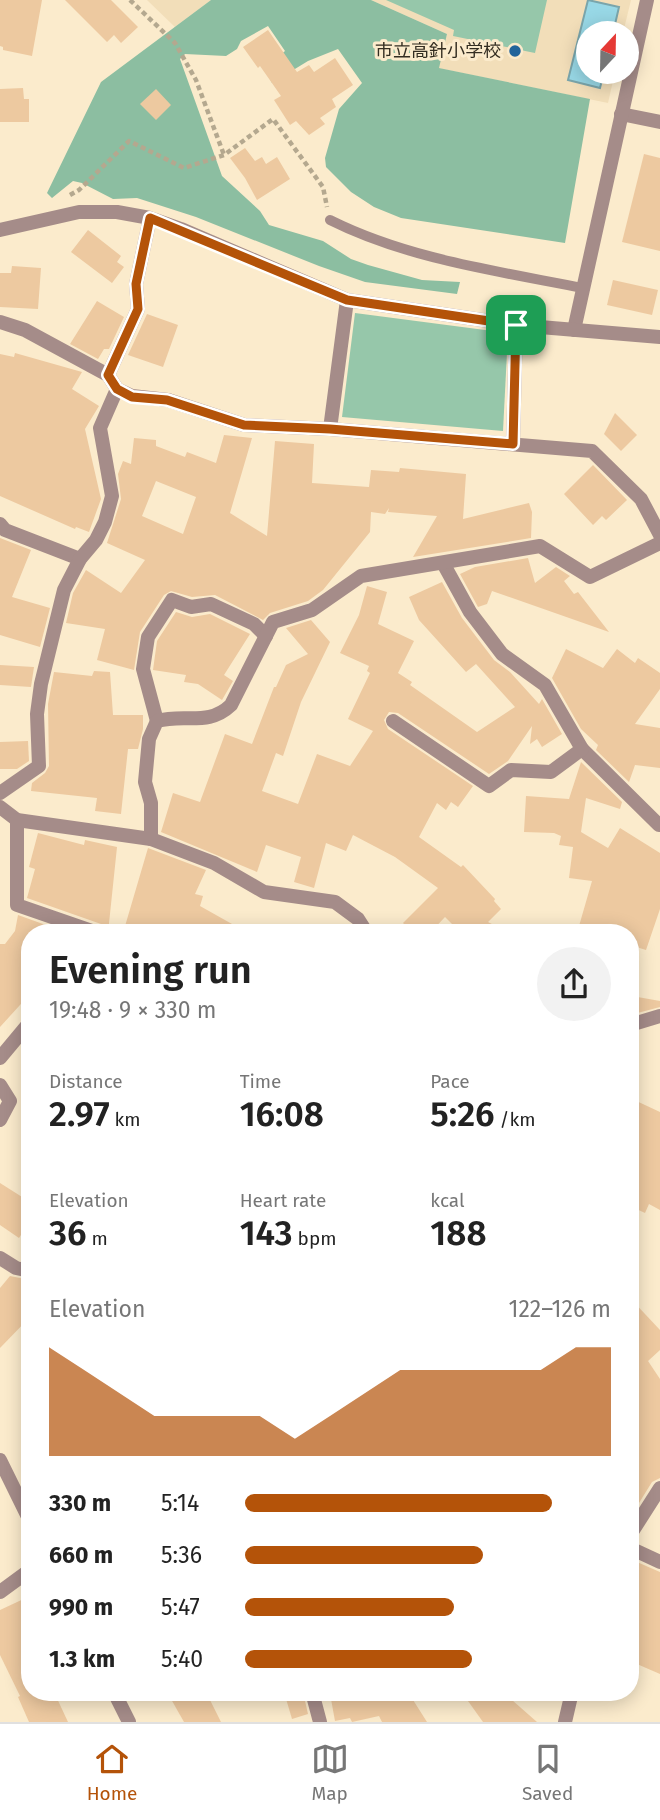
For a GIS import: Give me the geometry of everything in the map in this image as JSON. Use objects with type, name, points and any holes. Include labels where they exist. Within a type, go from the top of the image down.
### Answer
[{"type":"street","points":[[574,330],[647,0]]},
{"type":"street","points":[[621,114],[660,122]]},
{"type":"street","points":[[0,230],[79,212],[117,212],[150,218],[347,300],[516,325],[660,337]]},
{"type":"street","points":[[108,375],[138,309],[136,284],[150,218]]},
{"type":"street","points":[[330,429],[347,300]]},
{"type":"street","points":[[0,322],[25,330],[108,375],[117,389],[132,397],[167,400],[244,425],[330,429],[592,452],[641,499],[660,535]]},
{"type":"street","points":[[513,444],[516,325]]},
{"type":"street","points":[[0,793],[39,766],[37,714],[41,684],[64,590],[80,559],[96,540],[105,522],[112,496],[100,428],[117,389]]},
{"type":"street","points":[[0,524],[5,530],[80,559]]},
{"type":"street","points":[[157,721],[171,717],[209,719],[221,714],[231,705],[273,622],[312,610],[361,576],[540,546],[590,577],[660,543]]},
{"type":"street","points":[[443,563],[470,612],[502,654],[545,685],[582,749],[660,825]]},
{"type":"street","points":[[151,839],[151,803],[145,782],[149,738],[157,721],[143,669],[148,637],[172,600],[191,607],[211,604],[254,624],[266,636]]},
{"type":"street","points":[[393,721],[489,786],[511,770],[551,772],[582,749]]},
{"type":"street","points":[[0,807],[16,820],[151,839],[214,863],[264,892],[335,902],[361,924]]},
{"type":"street","points":[[16,820],[17,905],[72,924]]},
{"type":"street","points":[[639,1022],[660,1016]]},
{"type":"street","points":[[0,1058],[21,1033]]},
{"type":"street","points":[[0,1085],[10,1101],[0,1120]]},
{"type":"street","points":[[0,1258],[21,1269]]},
{"type":"street","points":[[0,1460],[21,1503]]},
{"type":"street","points":[[639,1521],[660,1488]]},
{"type":"street","points":[[639,1552],[660,1562]]},
{"type":"street","points":[[0,1592],[21,1577]]},
{"type":"street","points":[[118,1701],[129,1722]]},
{"type":"street","points":[[314,1701],[319,1722]]},
{"type":"street","points":[[565,1722],[570,1701]]},
{"type":"lane","points":[[330,220],[361,236],[424,256],[583,288]]},
{"type":"path","points":[[130,0],[174,43],[196,80],[224,155]]},
{"type":"path","points":[[68,196],[79,190],[129,141],[184,168],[224,155],[273,119],[323,187],[330,220]]},
{"type":"shaded area","points":[[147,0],[211,0],[175,27]]},
{"type":"shaded area","name":"市立高針小学校","points":[[371,0],[631,0],[626,21],[576,21],[576,84],[612,84],[608,103],[438,68],[447,34]]},
{"type":"green space","points":[[211,0],[371,0],[447,34],[439,68],[590,99],[565,243],[401,218],[374,207],[351,192],[326,167],[325,158],[339,109],[362,83],[338,49],[308,61],[272,83],[265,68],[285,51],[268,26],[241,41],[237,49],[226,56],[185,54],[180,59],[222,176],[260,211],[269,225],[323,241],[351,259],[368,265],[422,280],[460,282],[457,294],[365,282],[196,217],[137,198],[113,199],[82,183],[73,181],[52,198],[47,193],[101,82]]},
{"type":"green space","points":[[386,0],[547,0],[535,53],[453,36],[454,30]]},
{"type":"green space","points":[[355,313],[508,333],[503,431],[342,417]]},
{"type":"water","points":[[588,0],[619,7],[616,21],[583,21]]},
{"type":"water","points":[[576,48],[576,82],[568,80]]},
{"type":"water","points":[[584,84],[601,84],[600,88]]},
{"type":"building","points":[[0,0],[42,0],[32,56],[3,50],[0,46]]},
{"type":"building","points":[[65,0],[111,0],[138,27],[121,43],[114,35],[107,42]]},
{"type":"building","points":[[268,30],[297,72],[309,65],[314,72],[335,58],[353,85],[332,99],[336,107],[320,118],[325,124],[309,135],[296,121],[290,125],[274,100],[281,96],[243,47]]},
{"type":"building","points":[[23,88],[24,99],[29,99],[29,122],[0,122],[0,89]]},
{"type":"building","points":[[156,89],[171,105],[156,120],[140,104]]},
{"type":"building","points":[[245,148],[255,161],[262,157],[266,164],[277,157],[290,179],[257,200],[230,158]]},
{"type":"building","points":[[644,154],[660,158],[660,251],[622,242]]},
{"type":"building","points":[[88,230],[121,256],[117,262],[124,267],[112,283],[71,252]]},
{"type":"building","points":[[12,266],[41,268],[38,309],[0,307],[0,273],[11,273]]},
{"type":"building","points":[[613,280],[658,290],[652,315],[607,305]]},
{"type":"building","points":[[97,301],[124,317],[109,349],[104,349],[98,359],[70,344]]},
{"type":"building","points":[[147,314],[178,325],[163,367],[128,355]]},
{"type":"building","points":[[15,353],[82,372],[72,389],[99,406],[85,429],[101,499],[89,532],[76,527],[75,529],[0,496],[0,354],[14,357]]},
{"type":"building","points":[[615,413],[637,435],[621,451],[604,434]]},
{"type":"building","points":[[224,435],[252,438],[230,513],[267,536],[275,441],[314,444],[312,483],[369,487],[371,470],[399,472],[400,468],[466,474],[463,519],[529,503],[532,512],[531,538],[413,557],[437,516],[388,512],[389,508],[385,514],[371,512],[370,532],[323,590],[308,601],[270,613],[263,620],[215,595],[192,597],[171,591],[164,595],[140,632],[134,670],[97,660],[105,629],[66,623],[73,593],[86,570],[121,593],[145,560],[107,543],[121,499],[118,474],[123,461],[131,464],[134,438],[156,440],[156,446],[185,457],[187,452],[216,463]],"holes":[[[156,481],[196,497],[183,534],[142,516]]]},
{"type":"building","points":[[593,465],[627,500],[606,520],[602,516],[593,525],[564,494]]},
{"type":"building","points":[[0,538],[31,550],[12,597],[50,608],[40,647],[0,635]]},
{"type":"building","points":[[528,558],[535,583],[556,567],[570,576],[564,581],[574,594],[578,592],[609,632],[492,591],[487,604],[478,607],[460,574],[475,567]]},
{"type":"building","points":[[442,582],[462,618],[494,660],[510,672],[539,704],[542,699],[562,734],[542,747],[537,739],[530,744],[532,726],[508,761],[489,774],[398,713],[389,712],[384,720],[388,729],[473,786],[458,807],[451,802],[446,810],[437,803],[419,837],[461,867],[463,865],[495,899],[501,909],[488,922],[492,924],[452,924],[445,917],[438,924],[404,924],[438,888],[395,857],[353,835],[346,851],[326,843],[314,888],[294,882],[301,857],[266,845],[257,872],[161,832],[173,793],[200,802],[225,734],[252,744],[274,687],[286,665],[308,654],[286,628],[311,620],[330,642],[301,702],[283,756],[276,753],[262,791],[298,804],[317,754],[350,766],[373,731],[348,719],[370,673],[367,671],[369,666],[340,653],[359,615],[367,586],[387,592],[378,624],[414,641],[398,673],[412,682],[410,685],[477,732],[515,707],[476,664],[466,672],[419,620],[409,597]]},
{"type":"building","points":[[176,612],[192,617],[210,614],[250,634],[224,675],[233,681],[222,700],[198,684],[184,682],[186,675],[153,670],[157,641]]},
{"type":"building","points":[[566,649],[603,668],[617,649],[635,663],[638,658],[660,673],[660,689],[635,724],[660,728],[660,768],[635,765],[629,782],[596,750],[598,745],[581,729],[552,678]]},
{"type":"building","points":[[0,665],[34,667],[31,687],[0,685]]},
{"type":"building","points":[[94,671],[110,672],[113,715],[143,715],[138,749],[128,749],[121,814],[95,811],[97,798],[31,791],[32,783],[45,773],[49,766],[48,704],[54,672],[92,676]]},
{"type":"building","points":[[28,741],[29,761],[17,769],[0,769],[0,742]]},
{"type":"building","points":[[581,762],[622,802],[620,809],[586,798],[581,832],[608,848],[620,828],[660,853],[660,909],[646,950],[639,948],[639,924],[580,924],[592,881],[569,878],[573,847],[559,845],[561,836],[554,833],[524,832],[526,796],[569,799]]},
{"type":"building","points":[[38,833],[84,845],[85,840],[117,847],[109,924],[101,924],[27,898],[35,869],[29,867]]},
{"type":"building","points":[[148,848],[206,870],[195,894],[203,896],[200,906],[232,924],[126,924]]},
{"type":"building","points":[[18,915],[43,924],[21,924],[21,1004],[0,1027],[0,944],[5,944],[15,931]]},
{"type":"building","points":[[639,997],[660,1001],[660,1007],[639,1013]]},
{"type":"building","points":[[639,1102],[660,1112],[660,1210],[649,1204],[645,1213],[639,1210]]},
{"type":"building","points":[[0,1183],[21,1196],[21,1235],[19,1238],[0,1225]]},
{"type":"building","points":[[10,1276],[21,1278],[21,1326],[0,1348],[0,1288]]},
{"type":"building","points":[[639,1308],[660,1330],[660,1350],[648,1361],[660,1379],[660,1478],[652,1482],[639,1503]]},
{"type":"building","points":[[639,1563],[660,1572],[660,1674],[639,1665]]},
{"type":"building","points":[[21,1600],[21,1701],[58,1701],[68,1722],[29,1722],[0,1655],[0,1610]]},
{"type":"building","points":[[172,1701],[210,1701],[221,1722],[184,1722]]},
{"type":"building","points":[[287,1701],[305,1701],[308,1714],[292,1719]]},
{"type":"building","points":[[331,1701],[414,1701],[427,1722],[382,1722],[379,1716],[352,1722],[350,1718],[335,1721]]},
{"type":"building","points":[[468,1701],[513,1701],[537,1722],[483,1722]]},
{"type":"place","name":"市立高針小学校","points":[[515,51]]},
{"type":"route","points":[[150,218],[347,300],[516,325],[513,444],[244,425],[167,400],[132,397],[117,389],[108,375],[138,309],[136,284],[150,218]]}]
